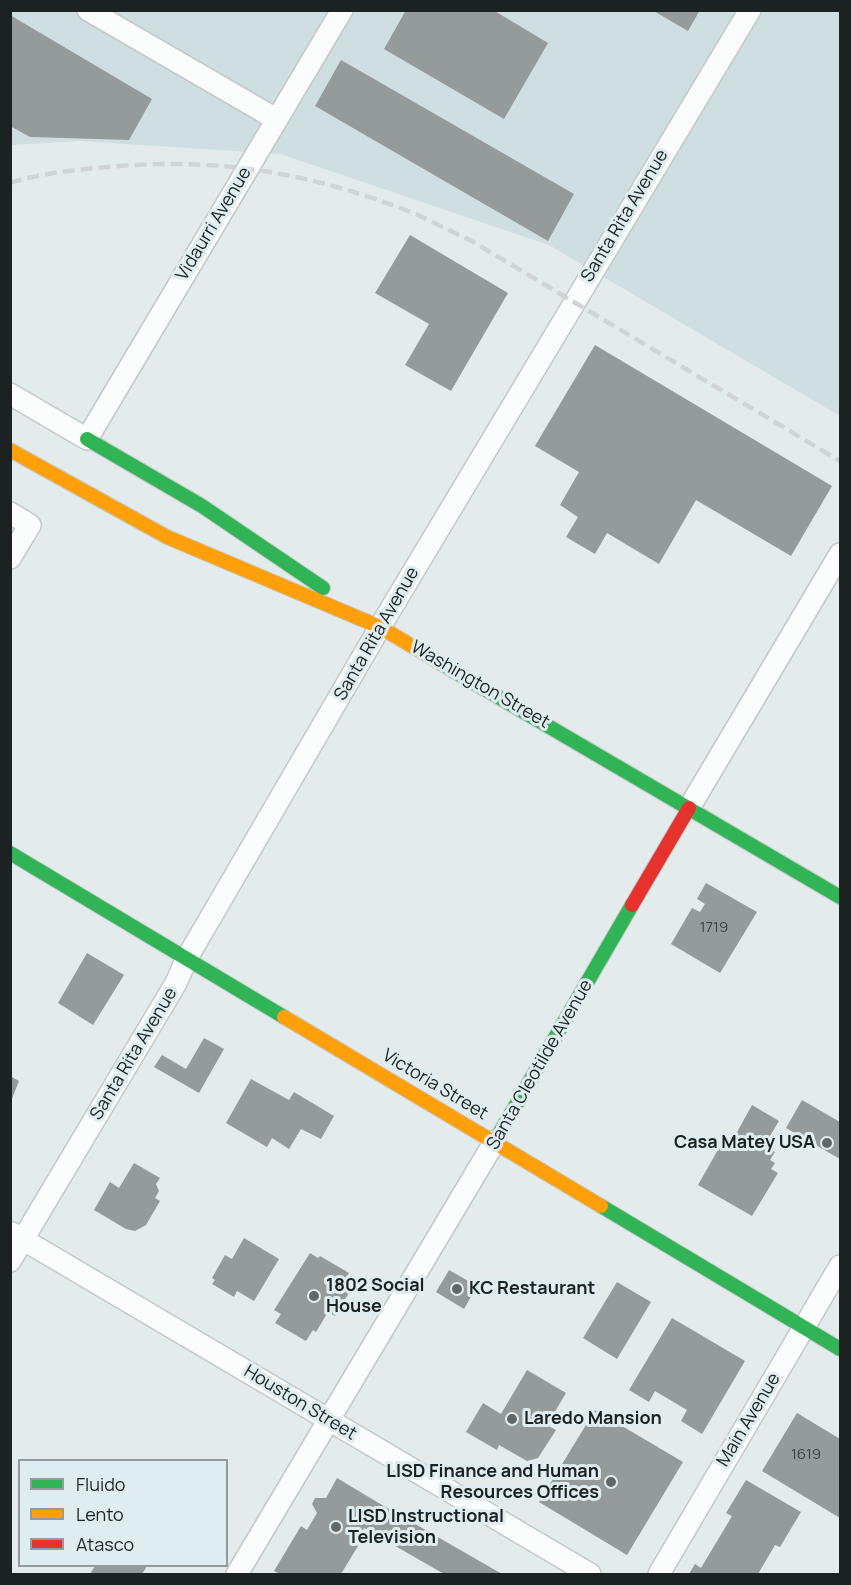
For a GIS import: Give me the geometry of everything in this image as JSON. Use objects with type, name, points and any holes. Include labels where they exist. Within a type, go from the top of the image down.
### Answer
[{"type":"main road","points":[[87,439],[202,506],[380,627]]},
{"type":"main road","name":"Washington Street","points":[[10,450],[167,537],[380,627],[840,897]]},
{"type":"main road","name":"Santa Cleotilde Avenue","points":[[495,1142],[689,808]]},
{"type":"main road","name":"Victoria Street","points":[[10,853],[840,1349]]},
{"type":"street","points":[[88,10],[276,119]]},
{"type":"street","name":"Vidaurri Avenue","points":[[87,439],[342,10]]},
{"type":"street","name":"Santa Rita Avenue","points":[[10,1261],[17,1236],[176,983],[187,958],[380,627],[750,10]]},
{"type":"street","points":[[10,394],[87,439]]},
{"type":"street","points":[[10,513],[30,525],[10,558]]},
{"type":"street","name":"Santa Cleotilde Avenue","points":[[689,808],[840,554]]},
{"type":"street","name":"Santa Cleotilde Avenue","points":[[237,1575],[495,1142]]},
{"type":"street","name":"Houston Street","points":[[17,1236],[590,1575]]},
{"type":"street","name":"Main Avenue","points":[[659,1575],[840,1266]]},
{"type":"shaded area","points":[[10,11],[840,11],[840,416],[549,245],[280,154],[80,141],[11,145]]},
{"type":"building","points":[[406,10],[493,10],[548,43],[504,119],[384,49]]},
{"type":"building","points":[[652,10],[700,10],[688,31]]},
{"type":"building","points":[[10,15],[152,99],[129,140],[30,137],[10,126]]},
{"type":"building","points":[[341,60],[574,194],[548,241],[315,106]]},
{"type":"building","points":[[410,235],[508,293],[451,391],[405,365],[429,324],[375,293]]},
{"type":"building","points":[[595,345],[832,486],[791,556],[696,500],[659,564],[607,533],[595,554],[566,537],[578,517],[560,505],[579,472],[535,446]]},
{"type":"building","points":[[706,883],[757,912],[720,973],[671,944],[692,908],[700,912],[705,904],[697,899]]},
{"type":"building","points":[[87,953],[124,975],[93,1025],[58,1003]]},
{"type":"building","points":[[204,1038],[224,1049],[199,1093],[154,1067],[162,1055],[186,1069]]},
{"type":"building","points":[[10,1076],[19,1081],[11,1101],[10,1101]]},
{"type":"building","points":[[251,1079],[289,1100],[294,1092],[334,1116],[321,1139],[301,1129],[289,1149],[272,1138],[267,1147],[226,1123]]},
{"type":"building","name":"Casa Matey USA","points":[[802,1100],[840,1122],[840,1159],[786,1128]]},
{"type":"building","points":[[752,1105],[779,1121],[764,1146],[775,1152],[770,1160],[775,1163],[771,1169],[778,1173],[752,1216],[698,1185],[724,1139],[731,1143]]},
{"type":"building","points":[[134,1163],[160,1178],[156,1184],[159,1191],[155,1198],[160,1201],[146,1225],[135,1231],[126,1229],[94,1210],[110,1182],[119,1188]]},
{"type":"building","points":[[244,1238],[279,1259],[254,1301],[237,1291],[234,1297],[212,1284],[215,1280],[212,1278],[225,1255],[232,1259]]},
{"type":"building","name":"1802 Social House","points":[[310,1253],[318,1258],[320,1256],[349,1273],[346,1277],[355,1283],[335,1316],[328,1312],[316,1332],[313,1330],[306,1341],[275,1323],[281,1314],[274,1310]]},
{"type":"building","name":"KC Restaurant","points":[[449,1270],[477,1286],[464,1309],[436,1292]]},
{"type":"building","points":[[617,1282],[651,1302],[617,1359],[583,1338]]},
{"type":"building","points":[[672,1318],[745,1361],[702,1434],[681,1421],[687,1410],[655,1391],[649,1402],[629,1390]]},
{"type":"building","name":"Laredo Mansion","points":[[527,1370],[566,1393],[547,1425],[556,1430],[538,1458],[527,1461],[499,1445],[497,1450],[466,1432],[483,1403],[501,1414]]},
{"type":"building","name":"LISD Finance and Human Resources Offices","points":[[595,1410],[683,1462],[627,1555],[539,1502]]},
{"type":"building","points":[[797,1413],[840,1439],[840,1518],[762,1471]]},
{"type":"building","name":"LISD Instructional Television","points":[[337,1478],[502,1574],[444,1574],[364,1528],[355,1544],[358,1546],[341,1574],[280,1574],[274,1571],[301,1526],[307,1530],[317,1513],[312,1504],[315,1498],[326,1498]]},
{"type":"building","points":[[746,1480],[801,1512],[780,1547],[775,1545],[758,1574],[689,1574],[695,1564],[701,1568],[732,1516],[726,1513]]},
{"type":"building","points":[[94,1567],[146,1567],[142,1574],[90,1574]]},
{"type":"railway","points":[[10,183],[92,168],[195,164],[269,172],[305,179],[377,199],[470,240],[840,461]]},
{"type":"traffic: fast","points":[[87,439],[202,506],[323,588]]},
{"type":"traffic: fast","points":[[442,664],[840,897]]},
{"type":"traffic: fast","points":[[10,853],[284,1017]]},
{"type":"traffic: fast","points":[[495,1141],[632,905]]},
{"type":"traffic: fast","points":[[601,1206],[840,1349]]},
{"type":"traffic: slow","points":[[10,450],[167,537],[380,627],[442,664]]},
{"type":"traffic: slow","points":[[284,1017],[601,1206]]},
{"type":"traffic: jam","points":[[632,905],[689,808]]},
{"type":"place","name":"Casa Matey USA","points":[[827,1143]]},
{"type":"place","name":"KC Restaurant","points":[[457,1289]]},
{"type":"place","name":"1802 Social House","points":[[314,1296]]},
{"type":"place","name":"Laredo Mansion","points":[[512,1419]]},
{"type":"place","name":"LISD Finance and Human Resources Offices","points":[[611,1482]]},
{"type":"place","name":"LISD Instructional Television","points":[[336,1527]]}]
